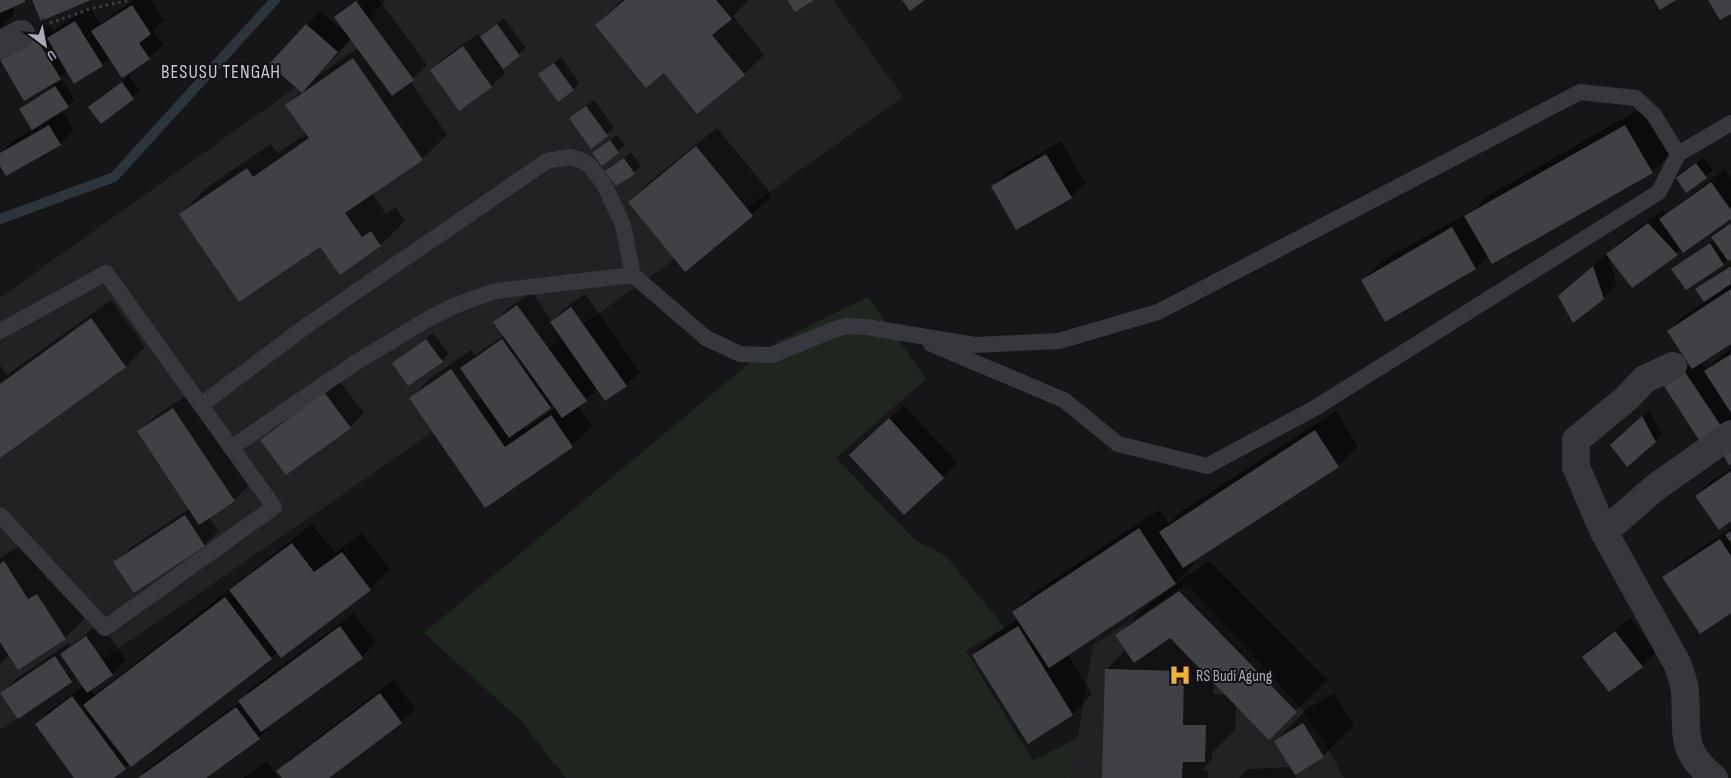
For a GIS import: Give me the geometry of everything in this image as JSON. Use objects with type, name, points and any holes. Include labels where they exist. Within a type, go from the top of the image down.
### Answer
[{"type":"street","points":[[1674,366],[1644,378],[1627,398],[1576,440],[1576,467],[1604,532],[1678,665],[1685,688],[1686,742],[1700,767],[1714,778]]},
{"type":"street","points":[[1604,532],[1656,487],[1731,434]]},
{"type":"lane","points":[[201,405],[309,324],[547,161],[570,157],[581,160],[590,166],[604,184],[623,225],[633,275],[706,338],[740,354],[772,356],[832,330],[846,326],[866,327],[975,345],[1059,341],[1158,312],[1580,92],[1636,98],[1654,115],[1678,154]]},
{"type":"lane","points":[[906,333],[1064,400],[1118,444],[1207,466],[1315,408],[1660,192],[1678,154],[1731,123]]},
{"type":"lane","points":[[0,331],[106,273],[274,507],[105,628],[0,515]]},
{"type":"lane","points":[[231,448],[355,363],[428,318],[454,306],[495,291],[633,275]]},
{"type":"path","points":[[10,39],[93,8],[131,0]]},
{"type":"shaded area","points":[[386,0],[833,0],[903,97],[381,468],[0,730],[0,298],[331,62]]},
{"type":"shaded area","points":[[868,297],[926,379],[836,458],[915,540],[946,556],[1005,628],[966,651],[1033,761],[1078,738],[1071,778],[566,778],[521,721],[424,633],[774,343]]},
{"type":"shaded area","name":"RS Budi Agung","points":[[1188,584],[1299,706],[1324,742],[1344,778],[1071,778],[1093,645]]},
{"type":"building","points":[[0,0],[25,0],[25,2],[0,13]]},
{"type":"building","points":[[32,0],[91,0],[41,21]]},
{"type":"building","points":[[625,0],[716,0],[732,19],[712,35],[745,75],[697,114],[664,73],[646,88],[595,25]]},
{"type":"building","points":[[787,0],[814,0],[795,12]]},
{"type":"building","points":[[902,0],[925,0],[910,11]]},
{"type":"building","points":[[1654,0],[1676,0],[1660,10]]},
{"type":"building","points":[[1708,0],[1731,0],[1731,14],[1720,20]]},
{"type":"building","points":[[356,1],[414,80],[392,96],[334,17]]},
{"type":"building","points":[[132,5],[151,34],[139,43],[150,59],[122,78],[91,31]]},
{"type":"building","points":[[75,21],[103,66],[74,84],[47,38]]},
{"type":"building","points":[[306,24],[338,52],[302,93],[269,64]]},
{"type":"building","points":[[497,24],[520,56],[503,69],[480,37]]},
{"type":"building","points":[[36,38],[61,79],[24,101],[0,60]]},
{"type":"building","points":[[463,46],[492,87],[459,111],[430,70]]},
{"type":"building","points":[[353,58],[423,160],[345,213],[362,237],[371,231],[381,246],[340,275],[320,247],[239,302],[179,214],[247,168],[253,177],[309,138],[285,105]]},
{"type":"building","points":[[554,63],[574,90],[558,102],[538,74]]},
{"type":"building","points":[[122,82],[134,99],[101,124],[88,107]]},
{"type":"building","points":[[55,86],[69,107],[32,130],[19,109]]},
{"type":"building","points":[[586,106],[608,136],[591,149],[569,118]]},
{"type":"building","points":[[49,125],[61,145],[6,176],[0,166],[0,153]]},
{"type":"building","points":[[1625,125],[1653,173],[1492,264],[1464,216]]},
{"type":"building","points":[[610,140],[619,153],[602,166],[592,153]]},
{"type":"building","points":[[696,146],[753,216],[685,272],[628,202]]},
{"type":"building","points":[[1046,154],[1072,198],[1016,230],[991,186]]},
{"type":"building","points":[[624,158],[635,174],[616,186],[605,171]]},
{"type":"building","points":[[1696,163],[1707,178],[1686,193],[1676,178]]},
{"type":"building","points":[[1711,182],[1731,210],[1731,219],[1683,253],[1659,219]]},
{"type":"building","points":[[1648,223],[1678,255],[1632,288],[1606,254]]},
{"type":"building","points":[[1731,223],[1731,259],[1728,261],[1711,237]]},
{"type":"building","points":[[1452,227],[1476,269],[1385,322],[1361,280]]},
{"type":"building","points":[[1710,243],[1724,265],[1686,290],[1671,269]]},
{"type":"building","points":[[1593,266],[1604,299],[1573,323],[1558,296]]},
{"type":"building","points":[[1731,266],[1731,284],[1704,302],[1695,289]]},
{"type":"building","points":[[1731,289],[1731,344],[1692,369],[1667,331]]},
{"type":"building","points":[[517,305],[587,401],[562,418],[493,322]]},
{"type":"building","points":[[571,307],[627,386],[605,401],[550,322]]},
{"type":"building","points":[[91,318],[126,367],[0,458],[0,384]]},
{"type":"building","points":[[426,339],[443,362],[408,386],[392,363]]},
{"type":"building","points":[[502,339],[551,408],[509,438],[460,368]]},
{"type":"building","points":[[1731,354],[1731,413],[1704,371]]},
{"type":"building","points":[[451,369],[505,447],[551,415],[573,447],[485,508],[409,398]]},
{"type":"building","points":[[1685,372],[1723,429],[1701,443],[1664,386]]},
{"type":"building","points":[[324,392],[351,428],[286,475],[260,440]]},
{"type":"building","points":[[173,408],[235,501],[199,525],[137,431]]},
{"type":"building","points":[[1642,416],[1656,442],[1627,467],[1610,445]]},
{"type":"building","points":[[889,418],[944,478],[904,515],[849,455]]},
{"type":"building","points":[[1315,430],[1339,467],[1183,568],[1159,532]]},
{"type":"building","points":[[1731,442],[1731,464],[1729,465],[1720,449]]},
{"type":"building","points":[[1731,471],[1731,521],[1719,530],[1695,496]]},
{"type":"building","points":[[185,515],[205,546],[134,593],[113,562]]},
{"type":"building","points":[[1139,528],[1176,584],[1049,668],[1012,612]]},
{"type":"building","points":[[1731,531],[1731,543],[1725,535]]},
{"type":"building","points":[[1720,539],[1731,556],[1731,613],[1700,634],[1662,577]]},
{"type":"building","points":[[292,543],[314,572],[342,552],[371,590],[281,658],[229,590]]},
{"type":"building","points":[[4,561],[28,599],[37,594],[66,639],[18,670],[0,642],[0,564]]},
{"type":"building","points":[[1179,591],[1297,712],[1269,740],[1170,638],[1134,663],[1115,635]]},
{"type":"building","points":[[225,597],[272,659],[131,767],[83,705]]},
{"type":"building","points":[[340,626],[363,658],[261,732],[238,701]]},
{"type":"building","points":[[1018,626],[1073,715],[1028,744],[972,655]]},
{"type":"building","points":[[1615,631],[1643,667],[1609,692],[1582,657]]},
{"type":"building","points":[[86,636],[113,675],[87,693],[60,654]]},
{"type":"building","points":[[55,656],[72,682],[18,719],[0,693]]},
{"type":"building","points":[[1105,669],[1184,671],[1183,725],[1206,725],[1205,762],[1183,762],[1182,778],[1102,778]]},
{"type":"building","points":[[380,693],[402,723],[329,778],[282,778],[276,771]]},
{"type":"building","points":[[72,696],[126,769],[114,778],[74,778],[35,724]]},
{"type":"building","points":[[236,707],[260,739],[206,778],[138,778]]},
{"type":"building","points":[[1303,723],[1324,757],[1295,775],[1274,741]]},
{"type":"waterway","points":[[0,219],[114,177],[275,0]]},
{"type":"place","name":"RS Budi Agung","points":[[1180,675]]},
{"type":"district","name":"BESUSU TENGAH","points":[[221,71]]}]
